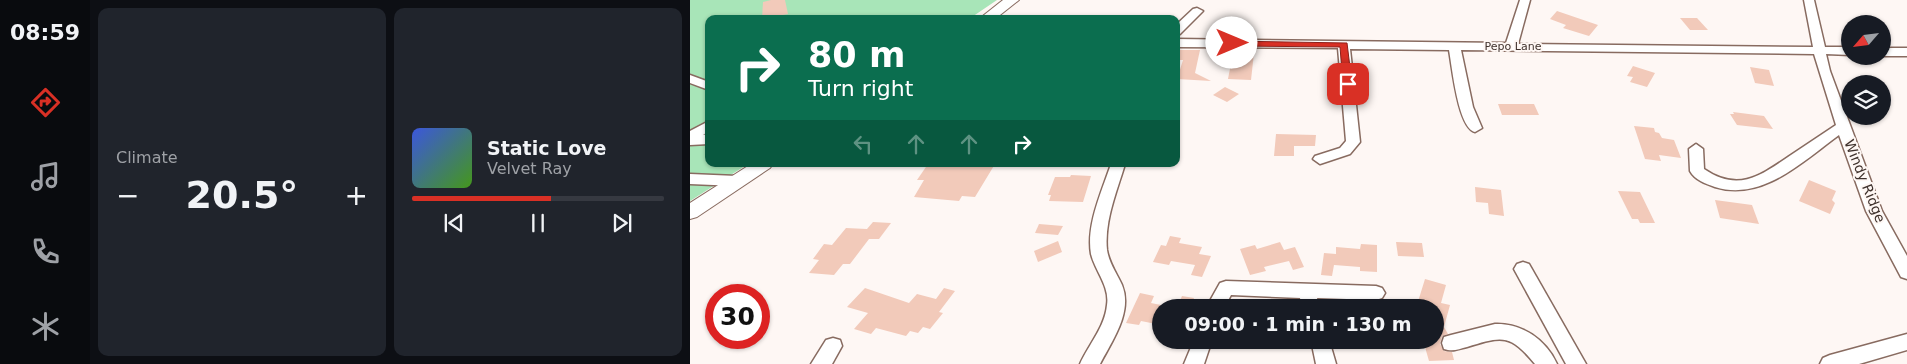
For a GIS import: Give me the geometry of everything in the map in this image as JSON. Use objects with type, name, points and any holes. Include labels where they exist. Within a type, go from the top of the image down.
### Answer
[{"type":"main road","points":[[991,15],[1012,0]]},
{"type":"main road","points":[[690,212],[759,167]]},
{"type":"street","points":[[1511,46],[1525,0]]},
{"type":"street","name":"Windy Ridge","points":[[1809,0],[1824,71],[1874,210],[1901,249],[1907,272]]},
{"type":"street","points":[[1180,28],[1197,11]]},
{"type":"street","name":"Pepo Lane","points":[[1180,43],[1841,51]]},
{"type":"street","points":[[1320,158],[1345,151],[1353,142],[1344,45]]},
{"type":"street","points":[[1454,46],[1466,107],[1475,128]]},
{"type":"street","points":[[1891,52],[1907,52]]},
{"type":"street","points":[[690,79],[705,85]]},
{"type":"street","points":[[1696,149],[1697,171],[1707,179],[1731,187],[1760,182],[1770,177],[1844,126]]},
{"type":"street","points":[[705,128],[695,134],[691,141],[705,139]]},
{"type":"street","points":[[1090,364],[1114,317],[1116,294],[1099,251],[1100,228],[1110,185],[1117,167]]},
{"type":"street","points":[[690,179],[737,181]]},
{"type":"street","points":[[1522,269],[1576,364]]},
{"type":"street","points":[[1220,299],[1226,288],[1302,299]]},
{"type":"street","points":[[1319,299],[1376,293]]},
{"type":"street","points":[[1452,343],[1499,332],[1511,332],[1520,335],[1547,364]]},
{"type":"street","points":[[1830,364],[1907,342]]},
{"type":"street","points":[[821,364],[833,346]]},
{"type":"street","points":[[1194,364],[1200,349]]},
{"type":"street","points":[[1322,349],[1326,364]]},
{"type":"green space","points":[[690,0],[997,0],[975,15],[705,15],[705,167],[743,167],[690,201]]},
{"type":"building","points":[[785,0],[788,14],[762,15],[763,2]]},
{"type":"building","points":[[1557,11],[1598,25],[1589,36],[1563,28],[1566,25],[1550,19]]},
{"type":"building","points":[[1680,18],[1697,18],[1708,30],[1690,30]]},
{"type":"building","points":[[1180,50],[1200,50],[1195,73],[1211,81],[1180,79],[1183,60],[1180,60]]},
{"type":"building","points":[[1233,53],[1254,53],[1251,80],[1228,79]]},
{"type":"building","points":[[1633,66],[1655,73],[1647,87],[1630,82],[1633,77],[1627,76]]},
{"type":"building","points":[[1750,67],[1769,70],[1774,86],[1755,83]]},
{"type":"building","points":[[1225,87],[1239,94],[1227,102],[1213,95]]},
{"type":"building","points":[[1498,104],[1534,104],[1539,115],[1502,115]]},
{"type":"building","points":[[1733,112],[1764,116],[1773,129],[1737,125],[1730,114],[1734,114]]},
{"type":"building","points":[[1634,126],[1654,128],[1655,132],[1659,133],[1662,138],[1674,140],[1681,158],[1659,155],[1661,161],[1645,159]]},
{"type":"building","points":[[1276,134],[1316,135],[1315,146],[1294,146],[1294,156],[1274,156]]},
{"type":"building","points":[[926,167],[993,167],[975,197],[962,196],[959,201],[914,197],[924,180],[917,180]]},
{"type":"building","points":[[1071,175],[1091,176],[1083,202],[1049,201],[1051,195],[1048,195],[1055,177],[1070,177]]},
{"type":"building","points":[[1809,180],[1836,191],[1832,200],[1835,203],[1830,214],[1799,201]]},
{"type":"building","points":[[1475,187],[1501,190],[1504,216],[1489,214],[1488,203],[1476,202]]},
{"type":"building","points":[[1618,191],[1640,192],[1655,223],[1640,223],[1638,219],[1632,219]]},
{"type":"building","points":[[1715,200],[1752,205],[1759,224],[1720,218]]},
{"type":"building","points":[[873,222],[891,223],[879,239],[869,239],[850,264],[843,264],[834,275],[809,273],[819,260],[813,259],[824,244],[832,245],[846,228],[867,229]]},
{"type":"building","points":[[1039,224],[1063,226],[1058,235],[1035,233]]},
{"type":"building","points":[[1170,236],[1181,238],[1179,243],[1202,247],[1199,254],[1211,256],[1202,277],[1191,275],[1195,265],[1171,261],[1169,265],[1153,262],[1161,245],[1166,246]]},
{"type":"building","points":[[1058,241],[1062,252],[1038,262],[1034,251]]},
{"type":"building","points":[[1280,242],[1284,250],[1295,247],[1304,267],[1293,270],[1289,261],[1264,267],[1266,271],[1250,275],[1240,249],[1255,245],[1257,249]]},
{"type":"building","points":[[1396,242],[1422,243],[1424,257],[1398,256]]},
{"type":"building","points":[[1361,244],[1377,245],[1377,272],[1360,271],[1360,267],[1334,265],[1332,276],[1321,275],[1324,253],[1336,254],[1336,247],[1360,249]]},
{"type":"building","points":[[1425,279],[1446,285],[1442,299],[1419,299]]},
{"type":"building","points":[[865,288],[909,303],[917,294],[936,299],[944,288],[955,291],[939,312],[943,313],[930,329],[923,327],[918,333],[910,331],[906,336],[876,328],[871,334],[854,329],[868,313],[847,307]]},
{"type":"building","points":[[1140,293],[1154,296],[1151,303],[1152,323],[1141,321],[1139,325],[1126,323]]},
{"type":"building","points":[[1182,296],[1194,298],[1194,299],[1181,299]]},
{"type":"building","points":[[1444,304],[1450,305],[1444,327]]},
{"type":"building","points":[[1444,327],[1448,334],[1444,335]]},
{"type":"building","points":[[1426,349],[1443,349],[1444,351],[1452,352],[1454,360],[1429,361]]},
{"type":"route","points":[[1232,43],[1344,45],[1348,84]]}]
